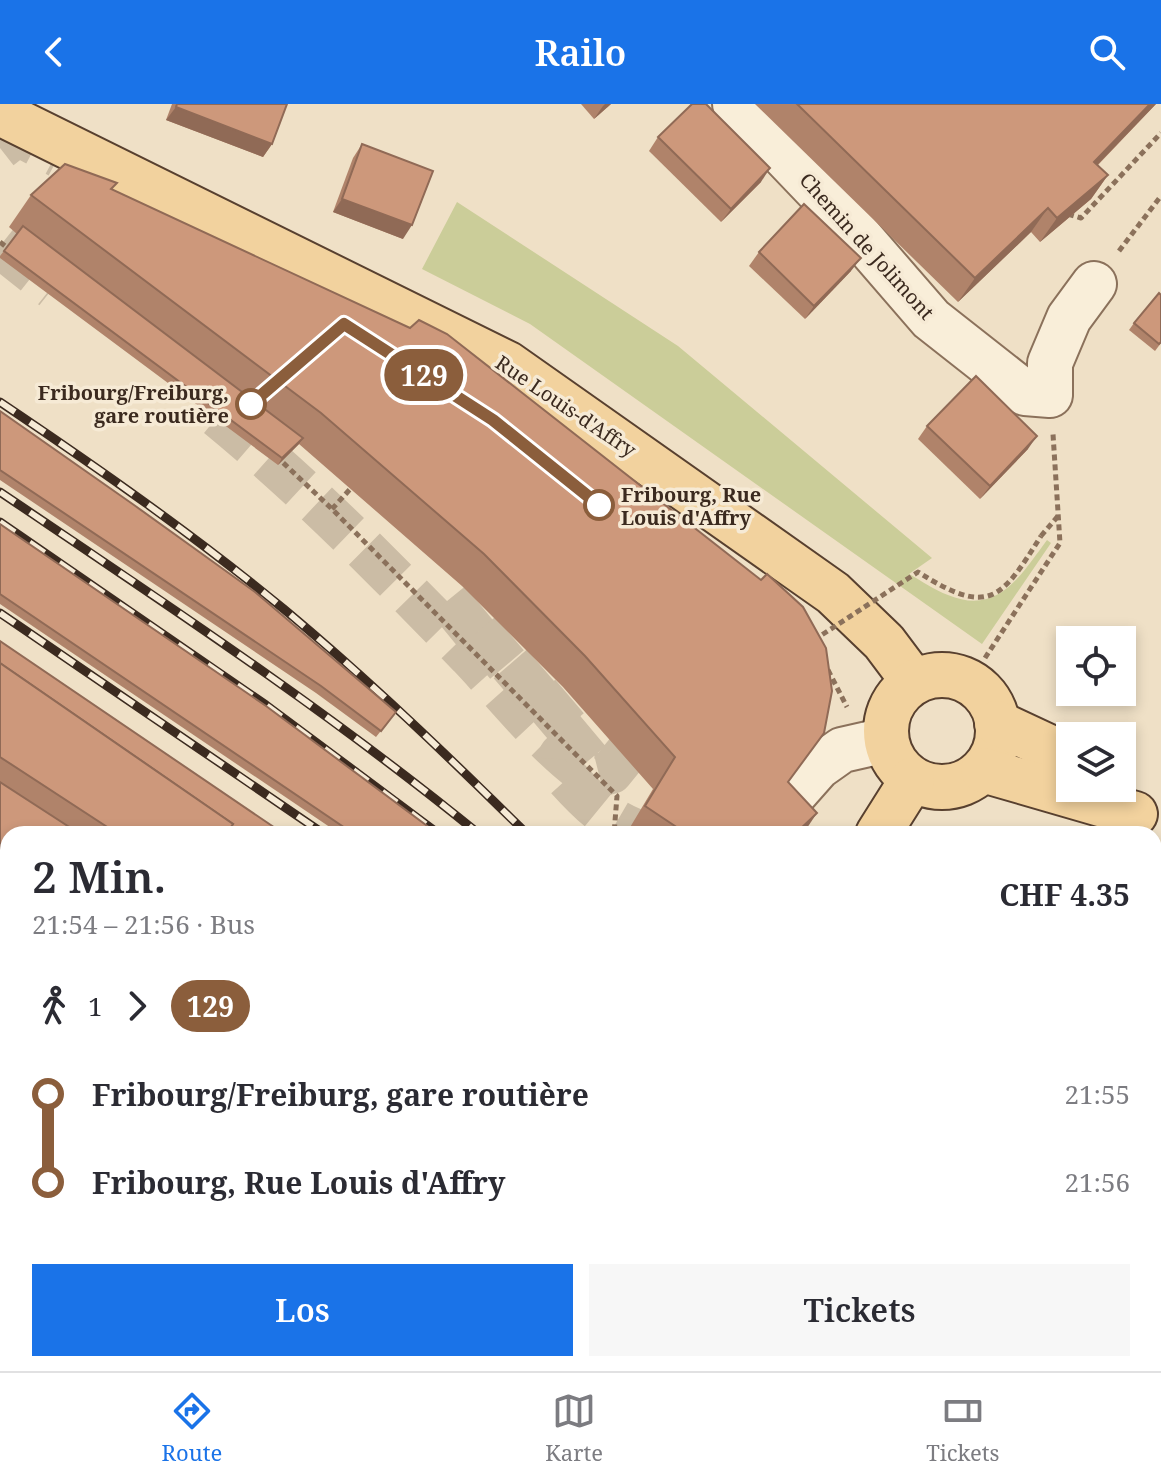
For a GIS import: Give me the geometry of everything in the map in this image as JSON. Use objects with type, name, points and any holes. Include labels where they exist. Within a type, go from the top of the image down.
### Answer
[{"type":"main road","name":"Rue Louis-d'Affry","points":[[0,113],[508,364],[833,593],[884,642],[914,682]]},
{"type":"main road","points":[[940,675],[967,680],[988,698],[997,723],[997,743],[983,770],[967,782],[949,787],[930,787],[912,780],[893,761],[886,740],[886,721],[893,702],[914,682],[940,675]]},
{"type":"main road","points":[[997,723],[1056,750]]},
{"type":"main road","points":[[983,770],[1134,811]]},
{"type":"main road","points":[[883,826],[912,780]]},
{"type":"street","name":"Chemin de Jolimont","points":[[735,104],[841,215],[931,319],[1025,393],[1050,395]]},
{"type":"street","points":[[1050,395],[1050,363],[1069,318],[1094,284]]},
{"type":"street","points":[[772,819],[818,767],[842,750],[886,740]]},
{"type":"path","points":[[1066,213],[1081,218],[1161,133]]},
{"type":"path","points":[[1094,284],[1161,196]]},
{"type":"path","points":[[0,242],[18,256]]},
{"type":"path","points":[[985,658],[1060,543],[1050,395]]},
{"type":"path","points":[[266,448],[332,509],[617,796],[615,826]]},
{"type":"path","points":[[332,509],[353,486]]},
{"type":"path","points":[[820,654],[813,641],[918,572],[948,591],[973,598],[995,594],[1014,579],[1041,536],[1059,516]]},
{"type":"path","points":[[827,668],[848,708]]},
{"type":"green space","points":[[457,202],[678,346],[932,558],[909,574],[928,585],[966,600],[994,596],[1017,578],[1047,540],[1051,543],[982,644],[530,324],[422,269]]},
{"type":"building","points":[[177,104],[287,104],[272,144],[176,107]]},
{"type":"building","points":[[692,104],[706,104],[770,168],[731,209],[658,137]]},
{"type":"building","points":[[797,104],[1150,104],[1094,162],[1108,175],[1057,218],[1048,208],[975,278]]},
{"type":"building","points":[[362,144],[433,171],[412,225],[342,199]]},
{"type":"building","points":[[65,164],[117,183],[111,189],[410,328],[419,320],[447,334],[761,580],[767,574],[803,607],[826,648],[832,691],[824,733],[788,782],[817,813],[803,826],[675,826],[645,806],[675,757],[585,656],[484,554],[321,413],[31,195]]},
{"type":"building","points":[[804,204],[861,258],[814,306],[759,252]]},
{"type":"building","points":[[23,226],[303,438],[282,458],[4,251]]},
{"type":"building","points":[[1159,293],[1161,342],[1159,344],[1134,323]]},
{"type":"building","points":[[976,376],[1037,436],[990,486],[927,426]]},
{"type":"building","points":[[0,411],[255,592],[396,712],[381,731],[321,686],[0,470]]},
{"type":"building","points":[[0,524],[266,706],[427,826],[342,826],[0,594]]},
{"type":"building","points":[[0,641],[272,826],[232,826],[233,824],[0,663]]},
{"type":"building","points":[[0,663],[233,824],[106,826],[0,757]]},
{"type":"building","points":[[0,782],[68,826],[0,826]]},
{"type":"tunnel","points":[[0,148],[18,134],[59,156]]},
{"type":"tunnel","points":[[0,246],[53,288]]},
{"type":"tunnel","points":[[218,416],[347,533],[470,656],[544,736],[591,777],[611,772],[660,712]]},
{"type":"tunnel","points":[[445,631],[526,565]]},
{"type":"tunnel","points":[[476,662],[554,596]]},
{"type":"tunnel","points":[[508,695],[588,626]]},
{"type":"tunnel","points":[[536,725],[616,657]]},
{"type":"tunnel","points":[[624,826],[588,800],[560,770],[561,755],[642,687]]},
{"type":"railway","points":[[0,402],[145,503],[285,610],[409,720],[519,826]]},
{"type":"railway","points":[[0,492],[304,700],[469,826]]},
{"type":"railway","points":[[0,522],[266,705],[428,826]]},
{"type":"railway","points":[[0,613],[312,826]]},
{"type":"bus line","name":"129","points":[[251,404],[344,324],[493,420],[599,505]]},
{"type":"place","name":"Fribourg/Freiburg, gare routière","points":[[251,404]]},
{"type":"place","name":"Fribourg, Rue Louis d'Affry","points":[[599,505]]}]
